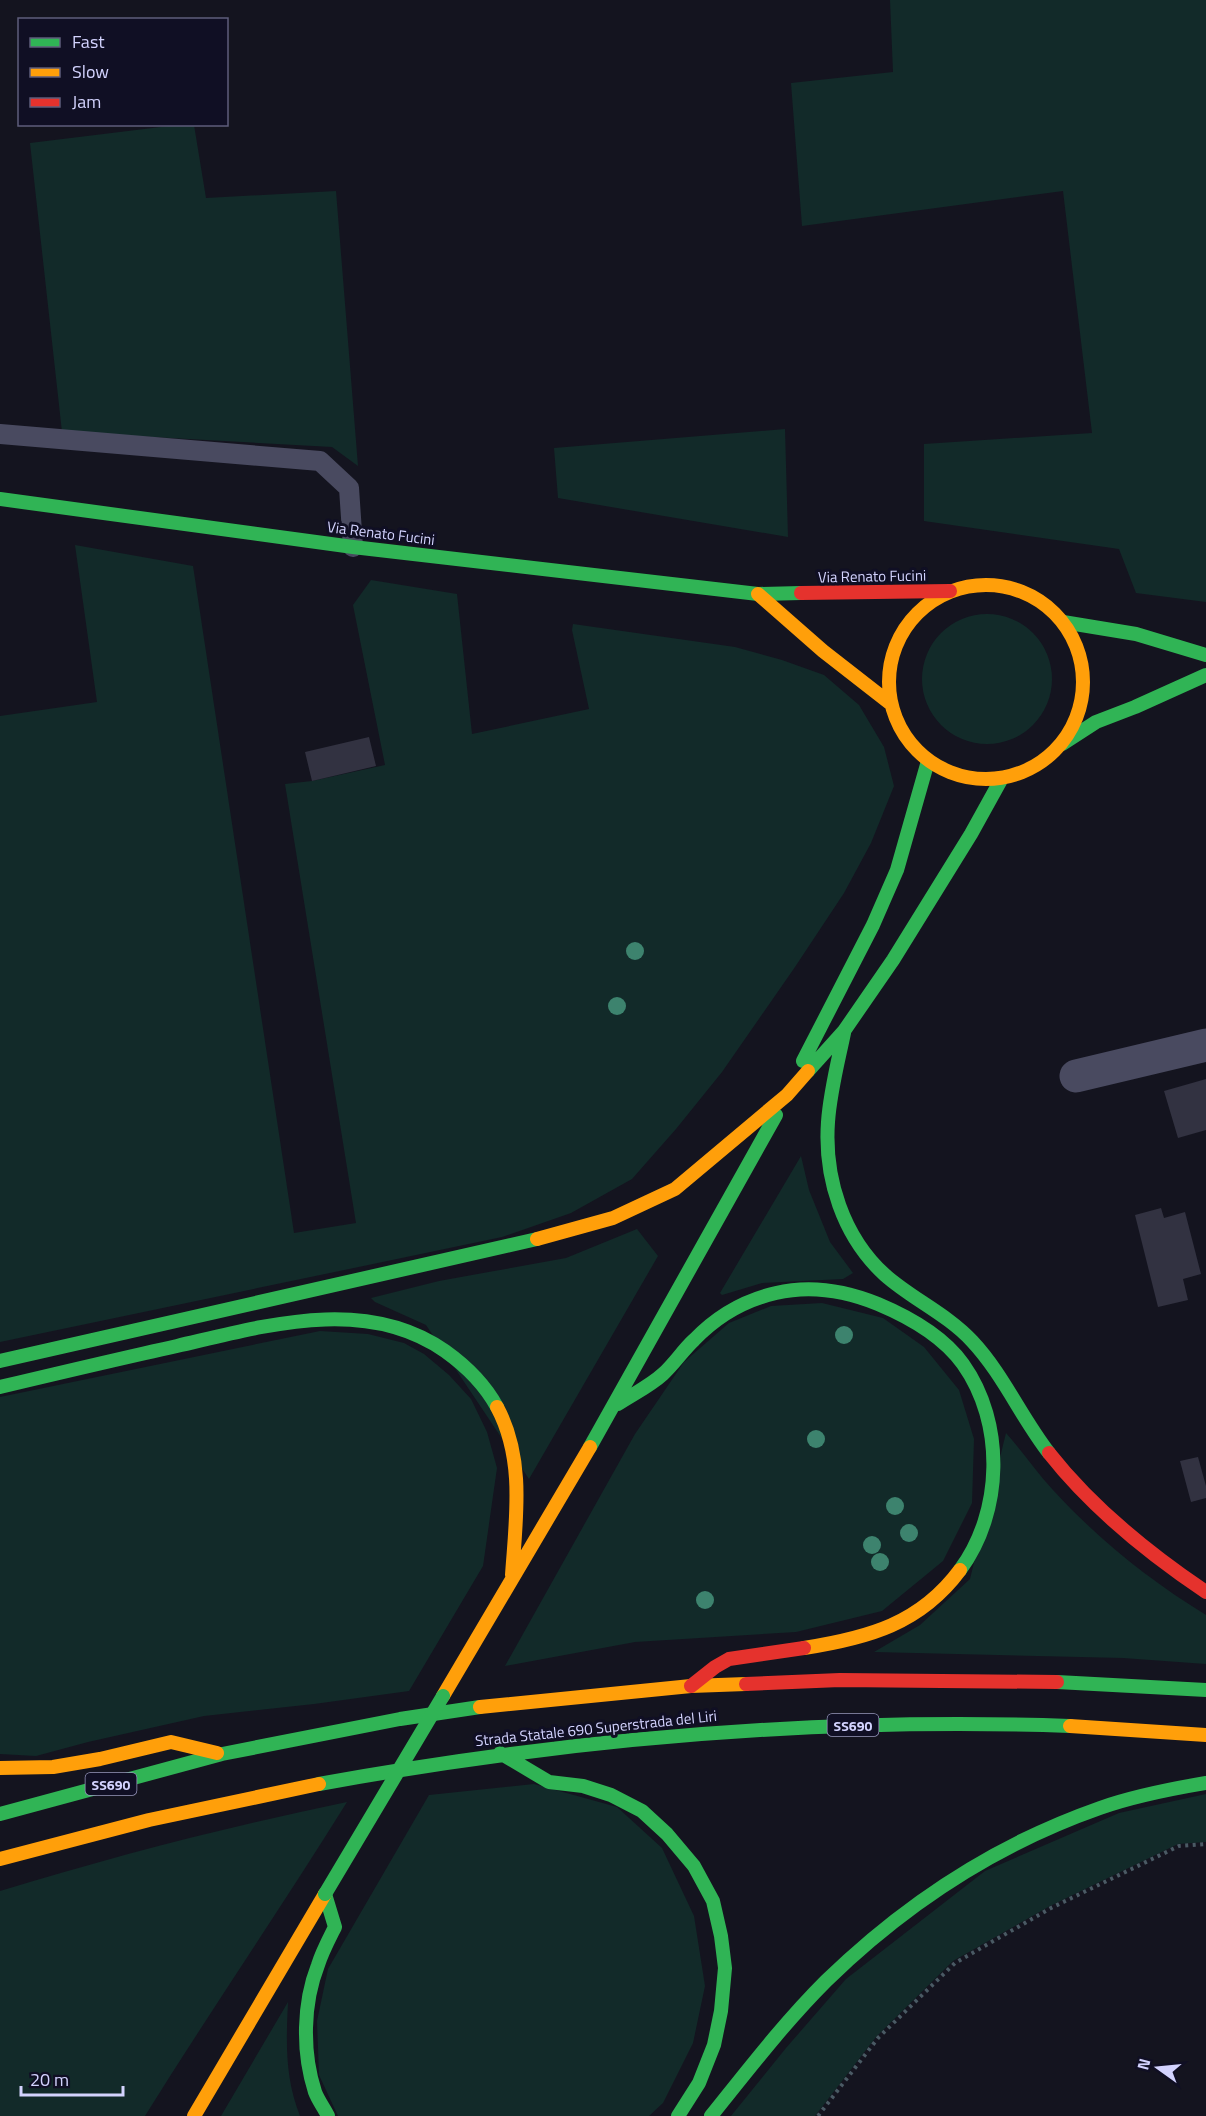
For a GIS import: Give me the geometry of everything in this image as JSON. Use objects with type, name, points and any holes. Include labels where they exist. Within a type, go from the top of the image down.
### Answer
[{"type":"main road","name":"Via Renato Fucini","points":[[0,499],[353,547],[758,594],[950,591]]},
{"type":"main road","points":[[1060,745],[1078,716],[1084,684],[1079,651],[1063,622],[1041,600],[1012,587],[981,584],[950,591],[926,604],[907,624],[894,648],[888,676],[891,704],[898,726],[911,745],[928,761],[951,774],[976,779],[1002,778],[1024,772],[1096,722],[1206,675]]},
{"type":"main road","points":[[758,594],[824,651],[891,704]]},
{"type":"main road","points":[[1063,622],[1095,625],[1206,655]]},
{"type":"main road","points":[[194,2116],[614,1406],[787,1095],[873,925],[897,870],[928,761]]},
{"type":"main road","points":[[0,1361],[547,1237],[613,1218],[675,1189],[787,1095],[844,1031],[893,960],[987,809],[1002,778]]},
{"type":"main road","points":[[844,1031],[827,1114],[826,1137],[832,1184],[851,1231],[876,1266],[960,1329],[973,1342],[1035,1434],[1059,1466],[1080,1488],[1134,1540],[1160,1561],[1206,1592]]},
{"type":"main road","points":[[614,1406],[663,1374],[702,1333],[718,1319],[741,1305],[777,1293],[814,1290],[852,1294],[876,1303],[896,1312],[931,1334],[950,1349],[964,1365],[982,1397],[991,1432],[993,1460],[988,1512],[971,1556],[949,1586],[928,1606],[884,1631],[854,1641],[727,1659],[692,1686]]},
{"type":"main road","points":[[0,1387],[285,1322],[339,1317],[389,1323],[418,1334],[447,1350],[475,1374],[494,1400],[510,1436],[515,1470],[516,1511],[512,1581]]},
{"type":"main road","name":"Strada Statale 690 Superstrada del Liri","points":[[222,1754],[400,1719],[498,1705],[692,1686],[932,1679],[1035,1681],[1206,1690]]},
{"type":"main road","name":"Strada Statale 690 Superstrada del Liri","points":[[0,1859],[65,1840],[211,1805],[353,1778],[500,1753],[691,1732],[892,1723],[994,1723],[1206,1735]]},
{"type":"main road","points":[[0,1768],[53,1767],[100,1759],[171,1742],[222,1754]]},
{"type":"main road","points":[[500,1753],[549,1782],[583,1786],[611,1794],[642,1811],[667,1834],[694,1866],[713,1901],[722,1935],[725,1968],[721,2011],[714,2045],[699,2083],[678,2116]]},
{"type":"main road","name":"SS690","points":[[0,1814],[222,1754]]},
{"type":"main road","points":[[711,2116],[795,2013],[864,1946],[917,1903],[979,1862],[1031,1836],[1100,1808],[1150,1794],[1206,1783]]},
{"type":"main road","points":[[325,1894],[335,1927],[318,1965],[311,1989],[308,2013],[308,2056],[316,2092],[328,2116]]},
{"type":"street","points":[[1076,1076],[1206,1045]]},
{"type":"lane","points":[[0,434],[320,461],[349,488],[353,547]]},
{"type":"path","points":[[818,2116],[878,2038],[955,1963],[1051,1908],[1179,1846],[1206,1844]]},
{"type":"green space","points":[[890,0],[1206,0],[1206,602],[1136,593],[1119,549],[924,521],[924,444],[1092,433],[1063,191],[802,226],[791,83],[893,72]]},
{"type":"green space","points":[[169,126],[194,126],[206,198],[336,191],[358,466],[332,447],[62,432],[30,143]]},
{"type":"green space","points":[[785,429],[788,537],[558,498],[554,448]]},
{"type":"green space","points":[[75,545],[193,566],[294,1233],[356,1223],[285,784],[312,781],[385,765],[353,605],[371,580],[457,594],[472,734],[589,709],[572,630],[573,624],[735,647],[824,675],[859,705],[884,747],[894,786],[871,843],[844,893],[795,967],[722,1072],[632,1179],[571,1213],[502,1237],[0,1342],[0,716],[97,702]]},
{"type":"green space","points":[[987,614],[1012,619],[1033,633],[1047,654],[1052,679],[1047,704],[1033,725],[1012,739],[987,744],[962,739],[941,725],[927,704],[922,679],[927,654],[941,633],[962,619]]},
{"type":"green space","points":[[801,1156],[809,1190],[830,1242],[853,1273],[843,1279],[762,1283],[722,1295],[720,1293]]},
{"type":"green space","points":[[637,1229],[658,1256],[529,1479],[426,1325],[375,1302],[371,1298],[439,1281],[566,1258]]},
{"type":"green space","points":[[822,1303],[883,1318],[924,1347],[959,1390],[974,1439],[972,1503],[943,1561],[882,1611],[796,1632],[635,1642],[505,1666],[635,1434],[684,1362],[729,1323],[771,1306]]},
{"type":"green space","points":[[320,1331],[368,1334],[404,1343],[424,1354],[449,1375],[471,1399],[487,1432],[497,1468],[483,1566],[409,1691],[204,1716],[36,1756],[0,1754],[0,1397]]},
{"type":"green space","points":[[1006,1433],[1047,1483],[1106,1542],[1164,1588],[1206,1615],[1206,1664],[1123,1658],[874,1652],[920,1625],[970,1579]]},
{"type":"green space","points":[[534,1784],[617,1807],[662,1848],[694,1916],[705,1986],[693,2043],[663,2103],[649,2116],[338,2116],[319,2075],[317,2021],[328,1969],[429,1795]]},
{"type":"green space","points":[[1206,1794],[1206,1842],[1178,1844],[1050,1906],[953,1961],[876,2037],[815,2116],[731,2116],[846,1979],[985,1871],[1119,1813]]},
{"type":"green space","points":[[347,1802],[145,2116],[0,2116],[0,1891],[172,1842]]},
{"type":"green space","points":[[288,2002],[289,2074],[300,2116],[221,2116]]},
{"type":"building","points":[[369,737],[376,766],[312,781],[305,752]]},
{"type":"building","points":[[1206,1079],[1206,1130],[1178,1138],[1164,1091]]},
{"type":"building","points":[[1161,1208],[1164,1218],[1185,1212],[1201,1274],[1183,1279],[1188,1300],[1158,1307],[1135,1215]]},
{"type":"building","points":[[1198,1457],[1206,1486],[1206,1498],[1191,1502],[1180,1461]]},
{"type":"traffic: fast","points":[[0,499],[353,547],[758,594],[801,593]]},
{"type":"traffic: fast","points":[[1063,622],[1136,634],[1206,655]]},
{"type":"traffic: fast","points":[[1062,744],[1096,722],[1206,675]]},
{"type":"traffic: fast","points":[[803,1061],[873,925],[897,870],[928,761]]},
{"type":"traffic: fast","points":[[808,1071],[844,1031],[893,960],[971,834],[1002,778]]},
{"type":"traffic: fast","points":[[844,1033],[834,1077],[828,1122],[828,1143],[833,1185],[847,1225],[870,1260],[885,1275],[952,1323],[972,1341],[1003,1381],[1049,1453]]},
{"type":"traffic: fast","points":[[590,1447],[776,1115]]},
{"type":"traffic: fast","points":[[0,1361],[537,1239]]},
{"type":"traffic: fast","points":[[618,1404],[658,1378],[712,1324],[732,1310],[764,1296],[789,1291],[828,1291],[866,1299],[890,1309],[925,1328],[955,1354],[977,1387],[986,1413],[992,1440],[991,1495],[985,1522],[960,1570]]},
{"type":"traffic: fast","points":[[0,1387],[244,1330],[314,1320],[348,1320],[382,1324],[414,1334],[445,1351],[474,1376],[497,1407]]},
{"type":"traffic: fast","points":[[1057,1682],[1206,1690]]},
{"type":"traffic: fast","points":[[325,1894],[443,1696]]},
{"type":"traffic: fast","points":[[0,1814],[222,1754],[400,1719],[480,1707]]},
{"type":"traffic: fast","points":[[319,1784],[506,1755],[693,1735],[881,1725],[1070,1726]]},
{"type":"traffic: fast","points":[[500,1753],[549,1782],[583,1786],[611,1795],[642,1811],[667,1834],[694,1866],[713,1901],[725,1968],[721,2011],[714,2045],[699,2083],[678,2116]]},
{"type":"traffic: fast","points":[[711,2116],[781,2030],[826,1981],[856,1953],[920,1902],[989,1859],[1062,1823],[1126,1800],[1206,1783]]},
{"type":"traffic: fast","points":[[325,1894],[335,1927],[322,1955],[309,1995],[306,2044],[316,2095],[328,2116]]},
{"type":"traffic: slow","points":[[976,585],[996,585],[1032,596],[1055,613],[1067,628],[1076,645],[1083,672],[1083,682],[1083,692],[1076,719],[1067,736],[1055,751],[1040,763],[1023,772],[996,779],[976,779],[940,768],[911,744],[900,728],[893,710],[889,692],[889,672],[900,636],[924,607],[940,596],[958,589],[976,585]]},
{"type":"traffic: slow","points":[[758,594],[823,651],[891,704]]},
{"type":"traffic: slow","points":[[537,1239],[613,1218],[675,1189],[787,1095],[808,1071]]},
{"type":"traffic: slow","points":[[497,1407],[512,1447],[515,1468],[516,1511],[512,1575]]},
{"type":"traffic: slow","points":[[443,1696],[590,1447]]},
{"type":"traffic: slow","points":[[804,1648],[850,1639],[891,1626],[928,1604],[960,1570]]},
{"type":"traffic: slow","points":[[480,1707],[691,1686],[746,1684]]},
{"type":"traffic: slow","points":[[1070,1726],[1206,1735]]},
{"type":"traffic: slow","points":[[0,1768],[53,1767],[100,1759],[171,1742],[217,1753]]},
{"type":"traffic: slow","points":[[0,1859],[149,1820],[319,1784]]},
{"type":"traffic: slow","points":[[194,2116],[325,1894]]},
{"type":"traffic: jam","points":[[801,593],[950,591]]},
{"type":"traffic: jam","points":[[1049,1453],[1084,1493],[1122,1529],[1163,1562],[1206,1592]]},
{"type":"traffic: jam","points":[[691,1686],[729,1659],[804,1648]]},
{"type":"traffic: jam","points":[[746,1684],[840,1680],[1057,1682]]}]
